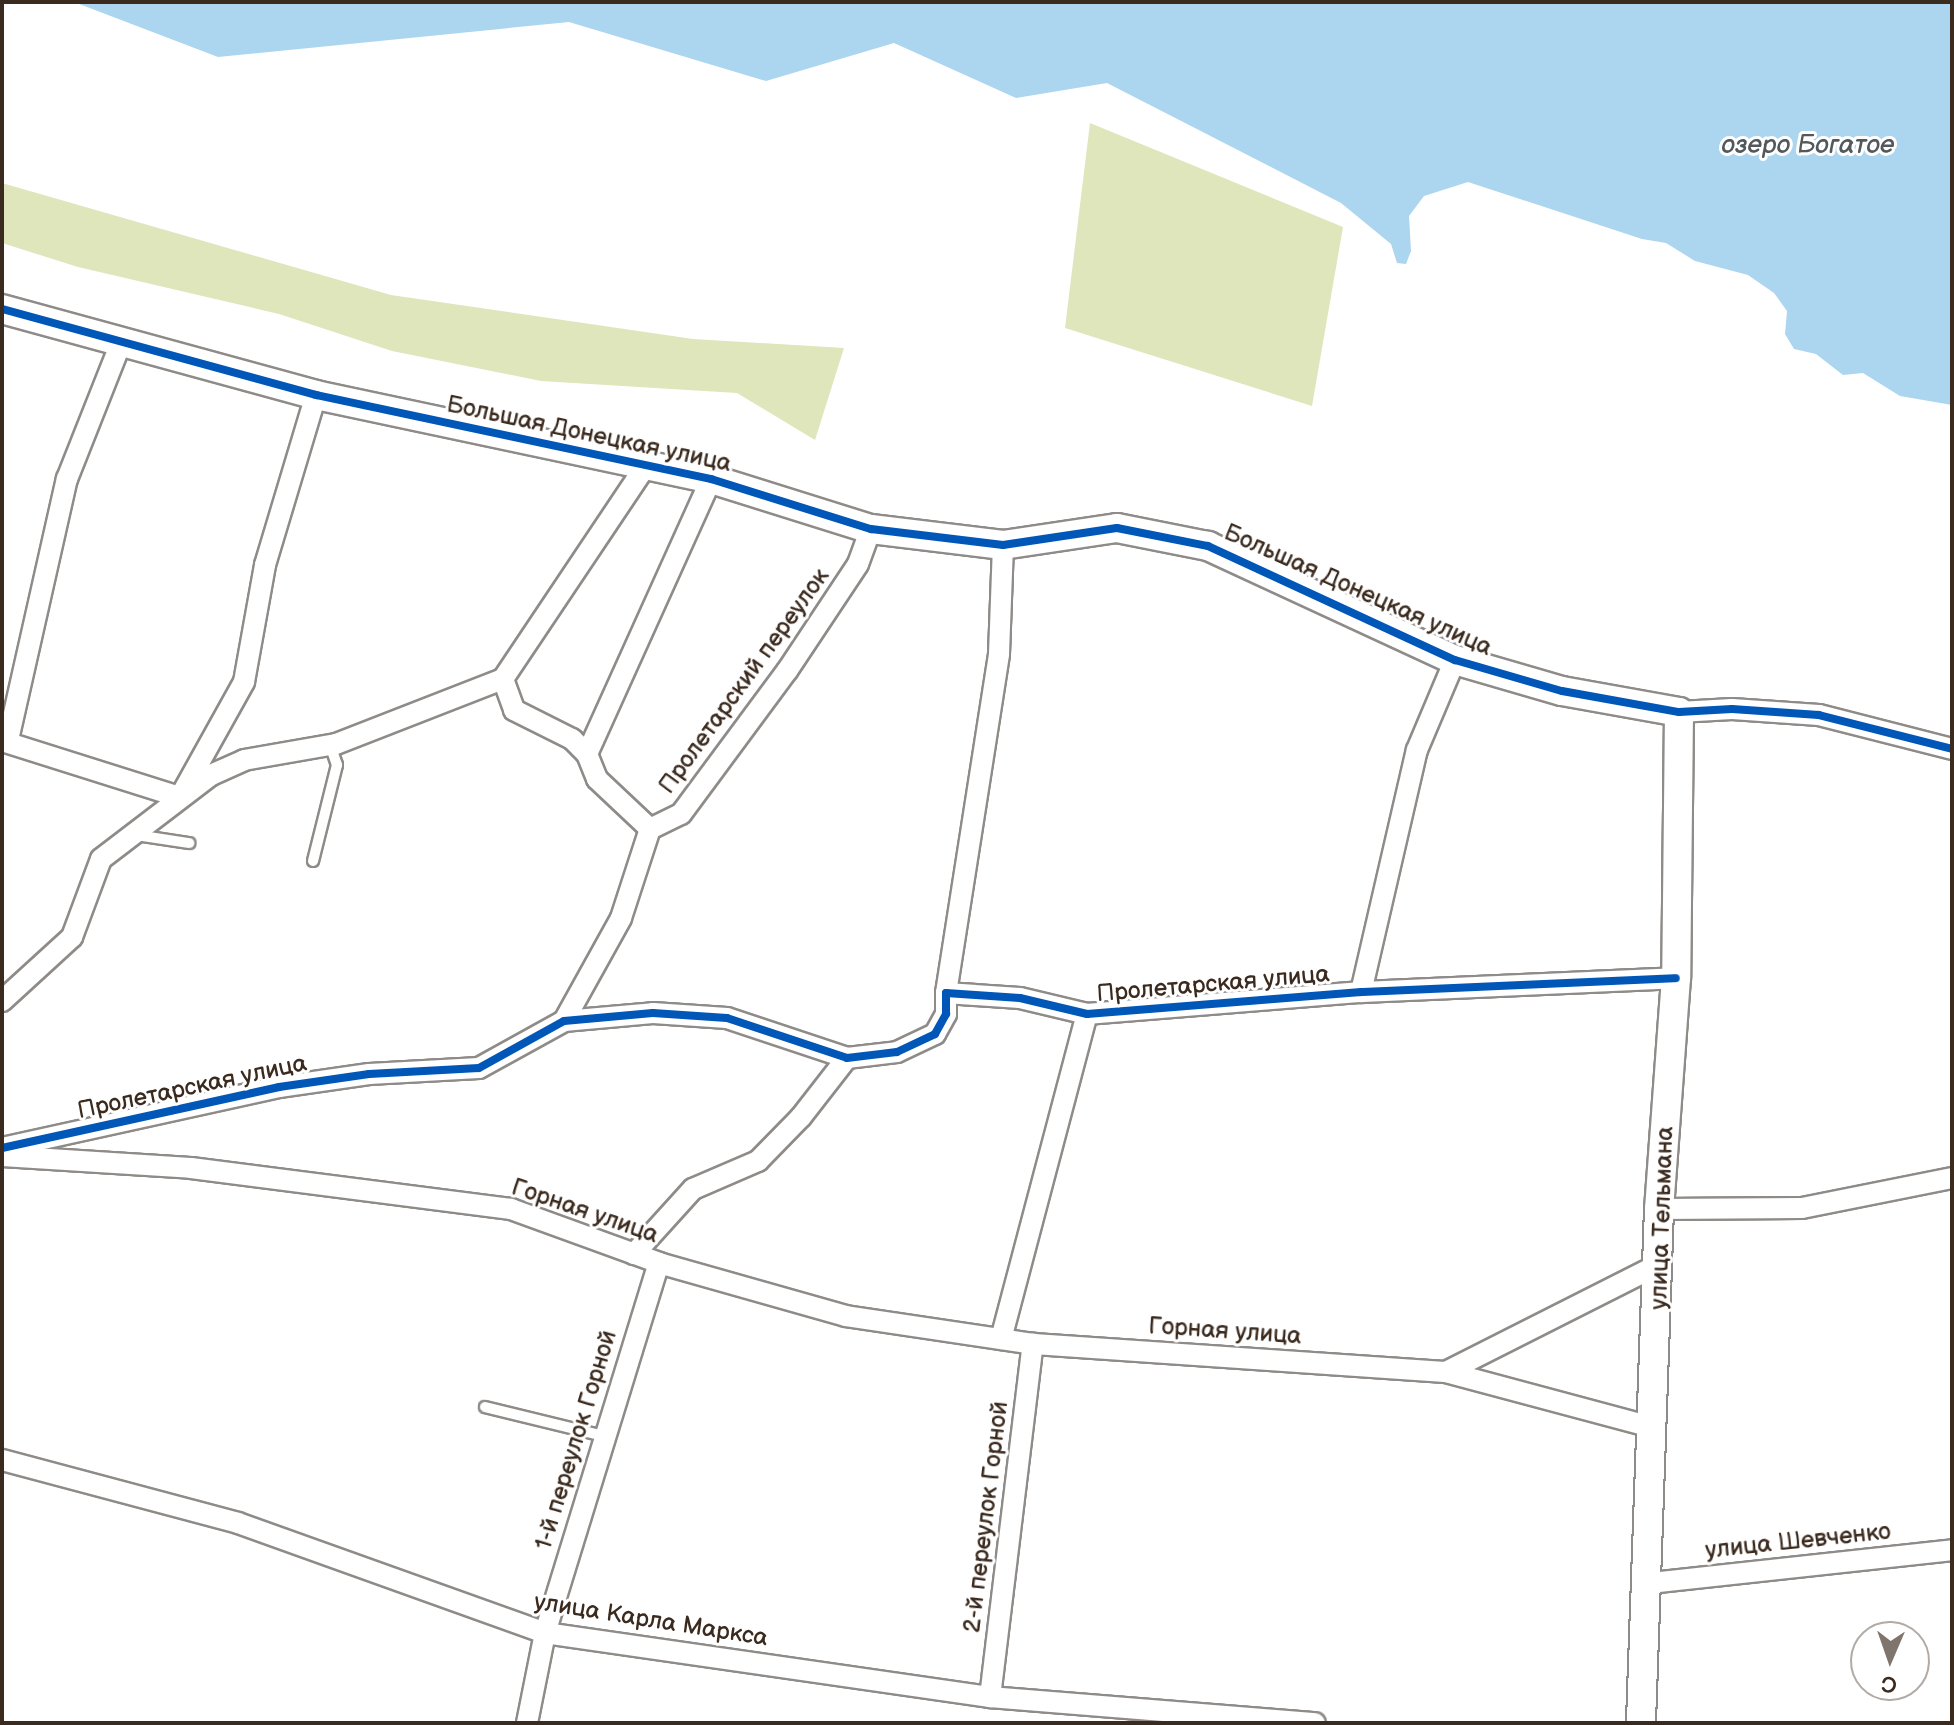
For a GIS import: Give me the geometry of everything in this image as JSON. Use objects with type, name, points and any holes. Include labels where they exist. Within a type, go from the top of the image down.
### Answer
[{"type":"street","name":"Большая Донецкая улица","points":[[2,309],[120,345],[316,395],[711,479],[871,529],[1003,545],[1117,528],[1208,546],[1455,660],[1562,691],[1679,712],[1732,709],[1819,715],[1952,749]]},
{"type":"street","points":[[120,345],[67,479],[5,740],[180,797]]},
{"type":"street","points":[[180,797],[244,682],[265,565],[316,395]]},
{"type":"street","points":[[2,1001],[72,937],[101,859],[180,797],[244,760],[330,745],[503,679],[646,465]]},
{"type":"street","points":[[587,754],[711,479]]},
{"type":"street","name":"Пролетарский переулок","points":[[650,829],[681,814],[787,671],[858,564],[871,529]]},
{"type":"street","name":"Пролетарская улица","points":[[2,1148],[279,1087],[479,1068],[564,1021],[653,1013],[727,1018],[847,1058],[897,1052],[935,1034],[946,1014],[946,993],[999,654],[1003,545]]},
{"type":"street","points":[[1361,992],[1417,750],[1455,660]]},
{"type":"street","points":[[503,679],[514,710],[572,739],[587,754],[597,779],[650,829],[621,918],[564,1021]]},
{"type":"street","name":"улица Тельмана","points":[[1641,1723],[1650,1583],[1659,1209],[1676,978],[1679,712]]},
{"type":"street","name":"Пролетарская улица","points":[[946,993],[1020,998],[1087,1014],[1361,992],[1676,978]]},
{"type":"street","points":[[1001,1339],[1087,1014]]},
{"type":"street","points":[[634,1254],[693,1189],[758,1161],[847,1058]]},
{"type":"street","name":"Горная улица","points":[[2,1156],[191,1168],[511,1209],[659,1263],[846,1316],[1033,1344],[1446,1372],[1655,1428]]},
{"type":"street","points":[[1659,1209],[1802,1208],[1952,1178]]},
{"type":"street","name":"1-й переулок Горной","points":[[527,1723],[545,1633],[659,1263]]},
{"type":"street","points":[[1446,1372],[1660,1264]]},
{"type":"street","name":"2-й переулок Горной","points":[[990,1697],[1033,1344]]},
{"type":"street","name":"улица Карла Маркса","points":[[2,1460],[238,1523],[545,1633],[990,1697],[1315,1723]]},
{"type":"street","name":"улица Шевченко","points":[[1650,1583],[1952,1550]]},
{"type":"lane","points":[[313,861],[337,765],[330,745]]},
{"type":"lane","points":[[133,834],[189,843]]},
{"type":"lane","points":[[485,1407],[604,1436]]},
{"type":"green space","points":[[1090,123],[1343,227],[1312,406],[1065,328]]},
{"type":"green space","points":[[2,183],[391,295],[693,339],[844,348],[815,440],[737,393],[541,381],[392,351],[279,314],[78,267],[2,243]]},
{"type":"water","name":"озеро Богатое","points":[[74,2],[1952,2],[1952,405],[1900,396],[1863,373],[1843,375],[1816,354],[1794,349],[1785,334],[1787,311],[1774,293],[1748,275],[1695,261],[1666,243],[1642,239],[1468,182],[1424,196],[1409,216],[1411,251],[1406,264],[1397,263],[1391,244],[1341,203],[1107,83],[1016,98],[894,43],[766,81],[569,22],[218,57]]},
{"type":"cycle path","points":[[2,309],[316,395],[711,479],[871,529],[1003,545],[1117,528],[1208,546],[1455,660],[1562,691],[1679,712],[1732,709],[1819,715],[1952,749]]},
{"type":"cycle path","points":[[2,1148],[279,1087],[369,1074],[479,1068],[564,1021],[653,1013],[727,1018],[847,1058],[897,1052],[935,1034],[946,1014],[946,993],[1020,998],[1087,1014],[1361,992],[1676,978]]}]
